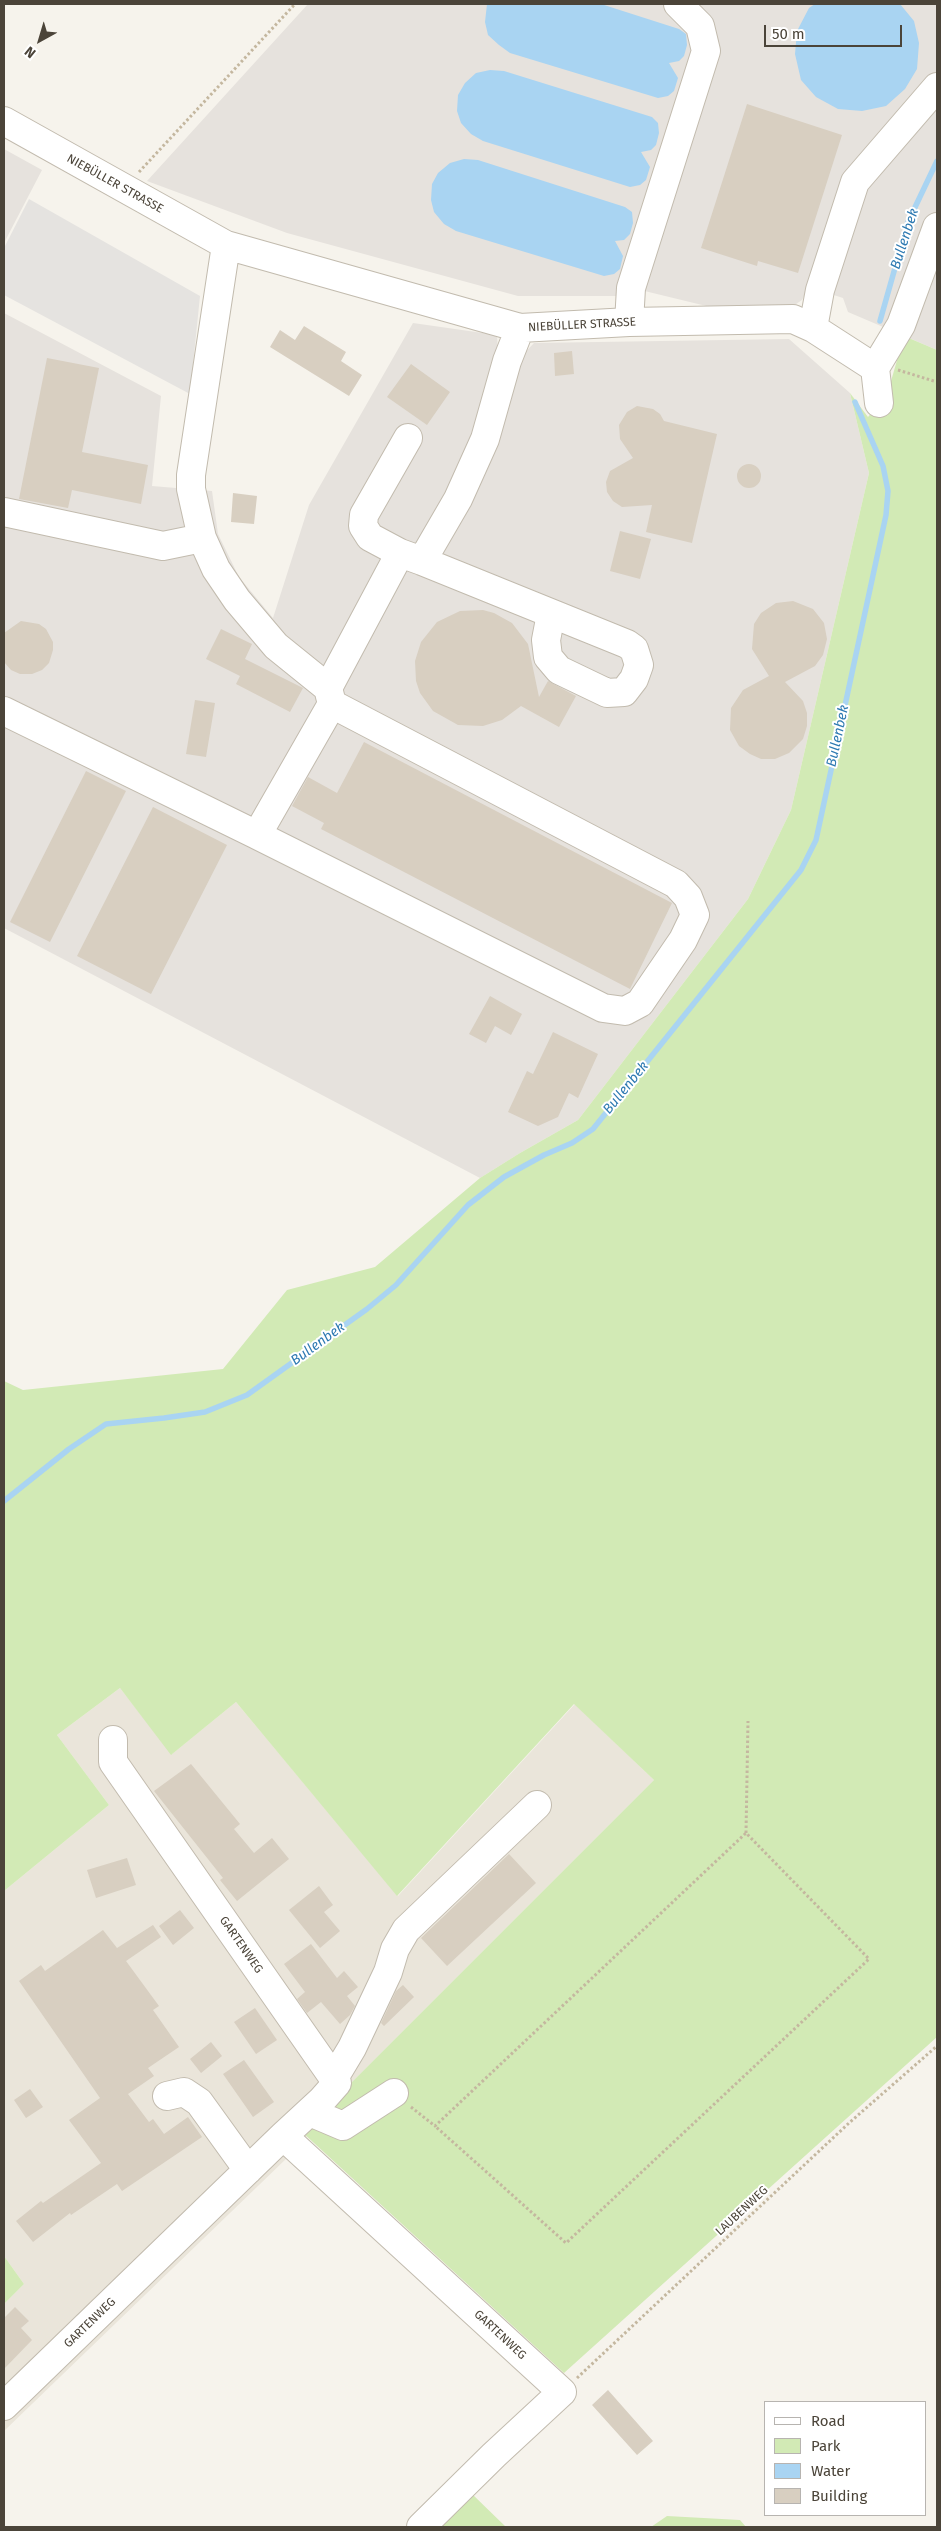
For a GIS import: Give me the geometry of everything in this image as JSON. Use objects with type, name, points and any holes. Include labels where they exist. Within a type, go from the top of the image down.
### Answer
[{"type":"street","points":[[629,322],[631,288],[706,51],[700,26],[678,4]]},
{"type":"street","points":[[813,328],[820,290],[855,182],[937,86]]},
{"type":"street","name":"NIEBÜLLER STRASSE","points":[[4,121],[226,245],[520,328],[629,322],[793,319],[813,328],[875,368]]},
{"type":"street","points":[[879,402],[875,368],[901,325],[937,227]]},
{"type":"street","points":[[4,711],[604,1008],[625,1011],[640,1003],[682,940],[695,915],[688,897],[676,884],[330,696],[276,646],[243,607],[216,568],[202,538],[191,489],[191,476],[226,245]]},
{"type":"street","points":[[257,835],[330,696],[411,557],[458,499],[485,439],[507,361],[520,328]]},
{"type":"street","points":[[408,438],[364,515],[363,526],[370,537],[411,557],[552,614]]},
{"type":"street","points":[[4,512],[163,546],[202,538]]},
{"type":"street","name":"GARTENWEG","points":[[4,2406],[310,2112],[337,2083],[113,1762],[113,1740]]},
{"type":"street","points":[[334,2078],[356,2040],[388,1972],[395,1949],[406,1930],[537,1805]]},
{"type":"street","points":[[167,2096],[184,2092],[199,2102],[248,2170]]},
{"type":"street","points":[[310,2112],[343,2126],[394,2093]]},
{"type":"street","name":"GARTENWEG","points":[[283,2136],[562,2392]]},
{"type":"street","points":[[421,2527],[494,2455],[562,2392]]},
{"type":"path","points":[[123,189],[295,4]]},
{"type":"path","points":[[875,368],[892,368],[937,382]]},
{"type":"path","points":[[394,2093],[435,2126],[566,2243],[869,1959],[746,1833],[748,1721]]},
{"type":"path","points":[[435,2126],[746,1833]]},
{"type":"path","name":"LAUBENWEG","points":[[562,2392],[849,2123],[937,2046]]},
{"type":"shaded area","points":[[308,4],[937,4],[937,350],[848,312],[843,298],[809,287],[802,300],[787,310],[731,312],[624,286],[622,296],[518,296],[287,233],[147,181]]},
{"type":"shaded area","points":[[4,149],[42,170],[4,243]]},
{"type":"shaded area","points":[[29,199],[200,296],[190,394],[4,295],[4,248]]},
{"type":"shaded area","points":[[4,313],[161,396],[152,486],[212,491],[218,534],[239,577],[273,618],[309,505],[413,323],[497,335],[498,354],[513,365],[534,343],[789,339],[850,393],[869,473],[791,810],[748,899],[578,1120],[480,1178],[4,928]]},
{"type":"shaded area","points":[[120,1688],[172,1754],[236,1702],[398,1896],[575,1704],[654,1780],[302,2132],[307,2136],[287,2158],[4,2431],[4,2304],[24,2284],[4,2256],[4,1891],[109,1805],[57,1735]]},
{"type":"green space","points":[[904,336],[937,350],[937,2037],[564,2373],[302,2132],[654,1780],[574,1704],[397,1896],[236,1702],[171,1755],[120,1688],[57,1735],[109,1805],[4,1891],[4,1381],[23,1390],[223,1369],[287,1290],[375,1267],[480,1178],[578,1120],[748,899],[791,810],[869,473],[850,393],[868,417],[887,395]]},
{"type":"green space","points":[[4,2256],[24,2284],[4,2304]]},
{"type":"green space","points":[[470,2492],[506,2527],[434,2527]]},
{"type":"green space","points":[[667,2516],[740,2520],[746,2527],[651,2527]]},
{"type":"water","points":[[487,4],[601,4],[679,29],[686,34],[687,45],[684,56],[679,61],[669,63],[678,78],[674,91],[668,96],[658,98],[510,53],[488,35],[485,22]]},
{"type":"water","points":[[815,4],[900,4],[914,21],[919,43],[917,69],[905,89],[886,106],[862,111],[838,109],[816,97],[801,80],[795,54],[797,31],[809,8]]},
{"type":"water","points":[[490,70],[504,71],[652,117],[658,123],[659,133],[656,145],[651,150],[641,152],[650,167],[646,180],[640,185],[630,187],[483,141],[471,134],[461,123],[457,111],[458,95],[465,83],[476,73]]},
{"type":"water","points":[[464,159],[478,160],[625,207],[632,212],[633,223],[630,234],[624,240],[615,241],[623,256],[620,269],[614,274],[604,276],[456,231],[444,224],[434,212],[431,200],[432,184],[438,173],[450,163]]},
{"type":"building","points":[[747,104],[842,135],[798,273],[758,261],[757,266],[701,248]]},
{"type":"building","points":[[304,326],[346,352],[341,361],[362,375],[349,396],[270,347],[280,330],[295,340]]},
{"type":"building","points":[[572,351],[574,374],[555,376],[554,353]]},
{"type":"building","points":[[47,358],[99,368],[82,452],[148,465],[141,504],[72,490],[68,508],[19,499]]},
{"type":"building","points":[[411,364],[450,392],[427,425],[387,397]]},
{"type":"building","points":[[637,406],[653,409],[660,414],[664,421],[717,434],[692,543],[646,532],[652,505],[622,507],[613,501],[607,492],[606,482],[610,471],[633,458],[620,439],[619,425],[627,412]]},
{"type":"building","points":[[749,464],[758,467],[761,476],[758,485],[749,488],[740,485],[737,476],[740,467]]},
{"type":"building","points":[[233,493],[257,496],[254,524],[231,522]]},
{"type":"building","points":[[620,531],[651,539],[640,579],[610,571]]},
{"type":"building","points":[[793,601],[813,609],[824,623],[827,639],[823,655],[815,666],[785,682],[803,701],[807,713],[807,726],[803,739],[789,753],[775,759],[761,759],[739,746],[730,730],[731,708],[743,690],[769,676],[752,649],[754,624],[761,613],[776,603]]},
{"type":"building","points":[[483,610],[494,613],[512,623],[528,644],[539,697],[548,681],[576,696],[559,727],[521,706],[502,720],[483,726],[458,725],[433,711],[420,693],[416,681],[415,661],[421,642],[437,622],[460,611]]},
{"type":"building","points":[[21,621],[39,624],[46,629],[53,642],[49,663],[42,670],[32,674],[20,674],[11,670],[4,662],[4,633]]},
{"type":"building","points":[[221,629],[252,644],[245,659],[303,688],[290,712],[236,684],[240,676],[206,659]]},
{"type":"building","points":[[195,700],[215,703],[206,757],[186,754]]},
{"type":"building","points":[[364,742],[672,903],[630,989],[321,829],[324,823],[292,806],[308,777],[337,793]]},
{"type":"building","points":[[86,771],[126,791],[50,942],[10,922]]},
{"type":"building","points":[[153,807],[227,845],[151,994],[77,956]]},
{"type":"building","points":[[490,996],[522,1014],[511,1035],[495,1026],[486,1043],[469,1034]]},
{"type":"building","points":[[553,1032],[598,1054],[578,1098],[569,1093],[558,1117],[538,1126],[508,1112],[527,1071],[533,1074]]},
{"type":"building","points":[[191,1764],[240,1824],[234,1829],[254,1853],[272,1838],[289,1859],[237,1901],[220,1880],[223,1878],[154,1791]]},
{"type":"building","points":[[509,1854],[536,1883],[447,1966],[421,1938]]},
{"type":"building","points":[[127,1858],[136,1885],[96,1898],[87,1870]]},
{"type":"building","points":[[319,1886],[333,1905],[324,1912],[340,1931],[320,1948],[289,1910]]},
{"type":"building","points":[[180,1910],[194,1928],[173,1945],[159,1926]]},
{"type":"building","points":[[153,1925],[161,1937],[126,1961],[159,2006],[153,2010],[179,2047],[148,2068],[154,2076],[128,2094],[149,2122],[153,2119],[164,2134],[188,2117],[202,2137],[122,2191],[117,2184],[71,2215],[70,2213],[33,2242],[16,2221],[41,2201],[43,2203],[101,2163],[69,2120],[100,2098],[19,1981],[41,1965],[45,1971],[103,1930],[117,1948]]},
{"type":"building","points":[[311,1944],[337,1978],[344,1971],[358,1987],[347,1996],[355,2006],[350,2015],[340,2024],[321,2002],[307,2013],[297,1999],[305,1992],[284,1964]]},
{"type":"building","points":[[403,1985],[414,1997],[384,2026],[381,2023],[396,1991]]},
{"type":"building","points":[[255,2008],[277,2040],[256,2054],[234,2022]]},
{"type":"building","points":[[211,2042],[222,2056],[201,2073],[190,2059]]},
{"type":"building","points":[[244,2060],[274,2102],[253,2117],[223,2074]]},
{"type":"building","points":[[30,2089],[43,2107],[26,2118],[14,2100]]},
{"type":"building","points":[[15,2307],[29,2321],[21,2328],[32,2340],[4,2369],[4,2318]]},
{"type":"building","points":[[608,2390],[653,2441],[637,2455],[592,2405]]},
{"type":"waterway","name":"Bullenbek","points":[[880,321],[908,222],[937,161]]},
{"type":"waterway","name":"Bullenbek","points":[[4,1501],[69,1449],[106,1424],[205,1412],[247,1395],[367,1309],[396,1285],[468,1205],[504,1177],[544,1155],[572,1143],[593,1129],[801,870],[816,840],[886,515],[888,491],[883,466],[855,402]]}]
